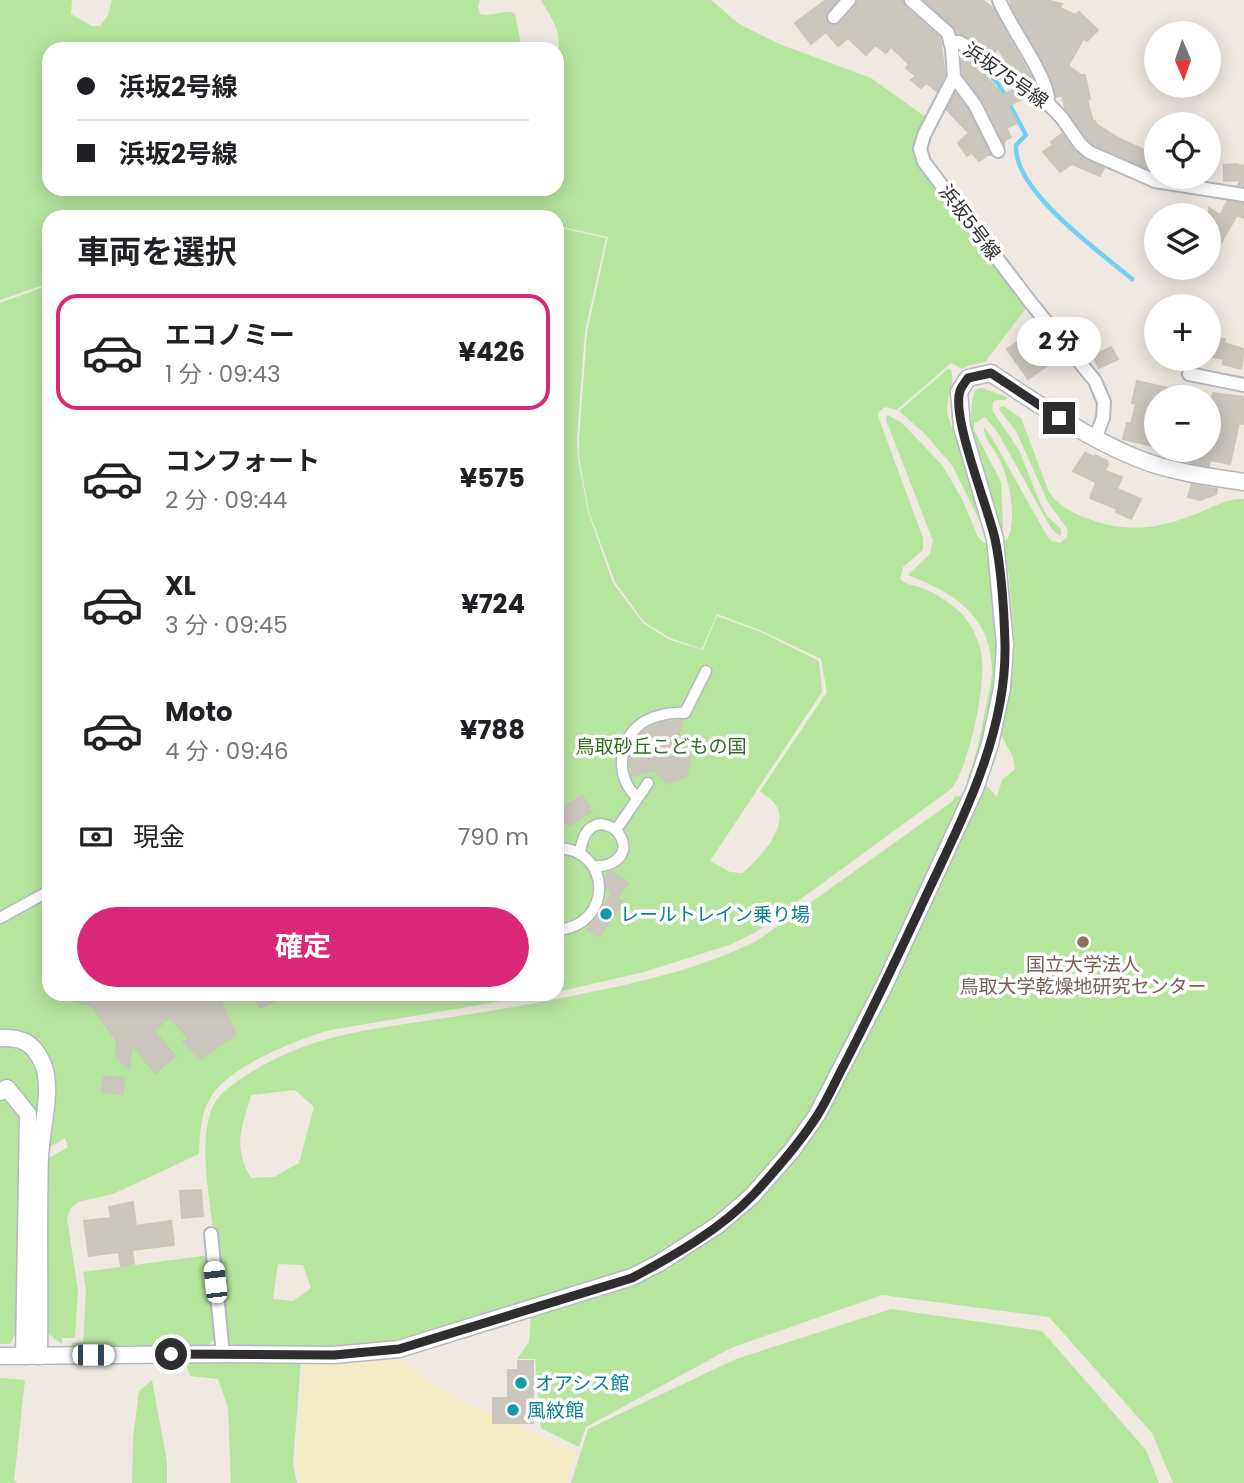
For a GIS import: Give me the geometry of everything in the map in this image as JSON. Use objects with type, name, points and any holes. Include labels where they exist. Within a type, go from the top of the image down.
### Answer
[{"type":"street","points":[[834,17],[849,0]]},
{"type":"street","points":[[911,0],[948,33],[954,77],[975,105],[998,151]]},
{"type":"street","points":[[999,0],[1005,17],[1042,76],[1049,97],[1048,103]]},
{"type":"street","name":"浜坂75号線","points":[[950,42],[959,42],[968,47],[997,69],[1037,92],[1089,152],[1155,181],[1244,195]]},
{"type":"street","name":"浜坂5号線","points":[[954,77],[920,149],[925,162],[1022,292],[1095,381],[1104,402],[1103,418],[1095,439]]},
{"type":"street","points":[[0,1356],[334,1355],[399,1349],[632,1278],[718,1225],[752,1196],[793,1149],[817,1115],[847,1060],[958,828],[990,744],[1002,688],[1004,656],[1000,582],[995,538],[961,427],[959,391],[968,378],[991,373],[1078,430],[1141,460],[1199,475],[1244,482]]},
{"type":"street","points":[[1189,374],[1244,385]]},
{"type":"street","points":[[637,797],[627,788],[622,775],[623,755],[629,738],[638,726],[654,717],[672,712],[685,713],[706,671]]},
{"type":"street","points":[[616,830],[648,783]]},
{"type":"street","points":[[580,854],[582,839],[590,828],[604,824],[616,830],[622,840],[620,857],[611,865],[593,866]]},
{"type":"street","points":[[564,849],[580,854],[593,866],[600,883],[598,901],[589,917],[574,927],[564,929]]},
{"type":"street","points":[[0,918],[42,895]]},
{"type":"street","points":[[0,1038],[23,1039],[32,1045],[44,1064],[47,1084],[40,1155],[32,1356]]},
{"type":"street","points":[[0,1092],[6,1088],[28,1114],[32,1356]]},
{"type":"street","points":[[211,1234],[223,1354]]},
{"type":"green space","name":"鳥取砂丘こどもの国","points":[[0,0],[72,0],[71,14],[92,26],[100,26],[108,15],[112,0],[480,0],[480,14],[515,14],[521,42],[42,42],[42,196],[564,196],[564,42],[559,42],[556,27],[541,0],[711,0],[739,24],[779,44],[871,78],[927,118],[915,142],[917,158],[1027,307],[985,362],[962,369],[951,363],[897,410],[885,407],[878,416],[923,538],[923,550],[903,567],[900,579],[933,593],[960,612],[972,628],[981,654],[981,689],[974,727],[958,778],[951,789],[756,932],[729,945],[644,972],[564,990],[564,229],[606,238],[585,332],[577,439],[578,458],[588,512],[613,583],[643,623],[670,640],[703,650],[717,616],[761,632],[819,661],[822,692],[710,861],[730,872],[742,873],[770,843],[780,815],[776,805],[760,791],[827,692],[821,659],[762,631],[717,614],[702,649],[670,638],[644,622],[615,582],[589,512],[579,457],[587,332],[608,237],[564,228],[564,210],[42,210],[42,285],[0,300]]},
{"type":"green space","points":[[42,288],[42,1001],[503,1001],[330,1030],[263,1056],[230,1077],[218,1088],[206,1106],[199,1154],[113,1194],[78,1202],[70,1209],[67,1218],[78,1291],[75,1338],[62,1338],[62,1344],[47,1333],[49,1158],[68,1147],[65,1138],[50,1147],[23,1147],[18,1328],[10,1344],[0,1344],[0,303]]},
{"type":"green space","points":[[948,369],[951,370],[952,382],[947,413],[986,534],[952,465],[924,433],[899,411]]},
{"type":"green space","points":[[982,388],[1007,397],[1006,400],[993,402],[992,410],[1019,450],[1040,503],[1047,516],[1061,529],[1059,536],[1051,528],[998,433],[985,417],[974,423],[974,430],[1001,482],[1001,533],[978,462],[971,425],[975,390]]},
{"type":"green space","name":"国立大学法人 鳥取大学乾燥地研究センター","points":[[1003,406],[1021,418],[1049,492],[1062,506],[1083,517],[1119,527],[1148,527],[1189,517],[1228,501],[1244,499],[1244,1483],[1173,1483],[1152,1433],[1049,1317],[882,1295],[733,1347],[586,1427],[579,1447],[541,1428],[535,1359],[517,1359],[529,1342],[531,1317],[604,1294],[662,1268],[725,1227],[779,1176],[824,1116],[843,1083],[986,785],[997,797],[1002,780],[1015,769],[1013,757],[1001,735],[1013,669],[1014,642],[1004,543],[1011,525],[1011,501],[1002,465],[987,439],[984,427],[1051,541],[1060,543],[1067,537],[1068,530],[1048,502],[1016,431],[1000,411],[999,408]]},
{"type":"green space","points":[[887,415],[901,422],[942,465],[962,499],[978,537],[984,543],[989,543],[997,611],[996,680],[988,725],[970,781],[967,780],[978,744],[991,682],[991,654],[986,637],[968,610],[941,590],[908,575],[930,554],[933,541],[886,420]]},
{"type":"green space","points":[[955,796],[963,797],[964,800],[819,1098],[759,1175],[712,1220],[658,1256],[616,1275],[424,1333],[369,1344],[331,1346],[234,1345],[228,1342],[219,1241],[213,1232],[205,1147],[210,1114],[216,1101],[233,1084],[275,1059],[316,1042],[379,1028],[546,1001],[564,1001],[564,998],[694,966],[758,940],[953,801]],"holes":[[[295,1090],[314,1107],[299,1163],[274,1177],[251,1178],[240,1146],[240,1136],[251,1095]],[[278,1264],[303,1265],[311,1288],[293,1301],[273,1299]]]},
{"type":"green space","points":[[209,1255],[216,1338],[208,1345],[72,1346],[72,1343],[83,1342],[86,1291],[83,1272]]},
{"type":"green space","points":[[891,1309],[1042,1331],[1146,1450],[1159,1483],[571,1483],[588,1429],[736,1359]]},
{"type":"green space","points":[[185,1360],[301,1361],[293,1464],[297,1483],[231,1483],[228,1408],[218,1379],[190,1376]]},
{"type":"green space","points":[[0,1378],[25,1380],[14,1481],[18,1483],[0,1483]]},
{"type":"green space","points":[[152,1380],[167,1462],[167,1483],[132,1483],[133,1438],[139,1391]]},
{"type":"sand","points":[[396,1354],[422,1376],[466,1404],[528,1429],[577,1453],[565,1483],[300,1483],[296,1464],[305,1360]]},
{"type":"building","points":[[826,0],[837,0],[825,16],[833,26],[841,23],[858,0],[902,0],[905,7],[940,38],[945,75],[937,91],[926,83],[921,88],[911,80],[916,76],[906,68],[909,64],[891,47],[886,53],[875,45],[866,55],[848,38],[838,46],[826,32],[811,44],[795,23]]},
{"type":"building","points":[[924,0],[982,0],[993,8],[1032,79],[1008,65],[998,48],[993,55],[972,39],[957,33],[954,26]]},
{"type":"building","points":[[1010,0],[1046,0],[1062,4],[1060,8],[1075,15],[1079,12],[1098,30],[1087,41],[1083,39],[1068,66],[1085,75],[1093,122],[1144,150],[1144,167],[1094,145],[1087,138],[1065,108],[1062,95],[1056,97],[1051,77]]},
{"type":"building","points":[[961,53],[982,68],[980,70],[1003,95],[1015,89],[1022,99],[1008,106],[1017,123],[1006,128],[1011,137],[1005,140],[1004,144],[983,101],[963,74]]},
{"type":"building","points":[[955,93],[968,110],[991,155],[979,161],[972,153],[967,156],[958,143],[969,133],[947,110]]},
{"type":"building","points":[[1062,134],[1083,159],[1104,168],[1100,176],[1072,164],[1060,172],[1043,152]]},
{"type":"building","points":[[1224,165],[1244,166],[1244,186],[1238,185],[1241,180],[1224,181]]},
{"type":"building","points":[[1228,201],[1244,204],[1244,218],[1237,215],[1221,243],[1221,213],[1225,211],[1224,207]]},
{"type":"building","points":[[1221,338],[1225,339],[1224,343],[1244,349],[1241,369],[1223,364],[1224,359],[1221,358]]},
{"type":"building","points":[[1022,339],[1044,361],[1041,363],[1045,367],[1028,379],[1007,349]]},
{"type":"building","points":[[1111,347],[1118,359],[1099,368],[1093,356]]},
{"type":"building","points":[[1137,381],[1155,385],[1144,385],[1144,444],[1123,439],[1127,423],[1131,424],[1136,404],[1132,403]]},
{"type":"building","points":[[1221,394],[1244,397],[1244,424],[1239,423],[1230,464],[1220,462]]},
{"type":"building","points":[[1085,453],[1107,461],[1105,471],[1122,477],[1117,489],[1141,499],[1131,519],[1116,512],[1117,509],[1090,498],[1096,482],[1073,471]]},
{"type":"building","points":[[1189,462],[1210,462],[1209,466]]},
{"type":"building","points":[[1192,484],[1217,489],[1216,494],[1200,500],[1188,497]]},
{"type":"building","points":[[682,720],[677,742],[691,756],[687,776],[667,783],[654,770],[632,776],[630,754],[642,732],[661,723]]},
{"type":"building","points":[[582,796],[591,812],[570,825],[564,822],[564,807]]},
{"type":"building","points":[[611,871],[628,883],[618,897],[606,889],[605,878]]},
{"type":"building","points":[[612,894],[624,903],[599,936],[596,935],[587,929]]},
{"type":"building","points":[[75,1001],[220,1001],[236,1034],[201,1059],[183,1042],[189,1039],[170,1017],[154,1031],[175,1056],[155,1073],[132,1044],[129,1069],[116,1056],[117,1041],[92,1006]]},
{"type":"building","points":[[256,1001],[275,1001],[260,1008]]},
{"type":"building","points":[[104,1077],[124,1078],[123,1094],[102,1092]]},
{"type":"building","points":[[201,1190],[203,1216],[182,1218],[180,1191]]},
{"type":"building","points":[[133,1202],[136,1226],[171,1221],[174,1245],[132,1250],[134,1264],[121,1266],[119,1252],[89,1256],[84,1221],[111,1218],[109,1207]]},
{"type":"building","points":[[518,1361],[533,1361],[533,1423],[493,1423],[493,1398],[508,1398],[508,1370],[518,1370]]},
{"type":"waterway","points":[[921,0],[963,38]]},
{"type":"waterway","points":[[980,63],[999,85],[1026,135],[1016,145],[1019,163],[1028,181],[1060,219],[1132,279]]},
{"type":"place","name":"レールトレイン乗り場","points":[[606,914]]},
{"type":"place","name":"国立大学法人 鳥取大学乾燥地研究センター","points":[[1083,942]]},
{"type":"place","name":"オアシス館","points":[[521,1383]]},
{"type":"place","name":"風紋館","points":[[513,1410]]},
{"type":"route","points":[[171,1354],[334,1355],[399,1349],[632,1278],[718,1225],[752,1196],[793,1149],[817,1115],[853,1049],[958,828],[990,744],[1002,688],[1005,645],[1000,582],[995,538],[961,427],[959,391],[968,378],[991,373],[1059,418]]}]
